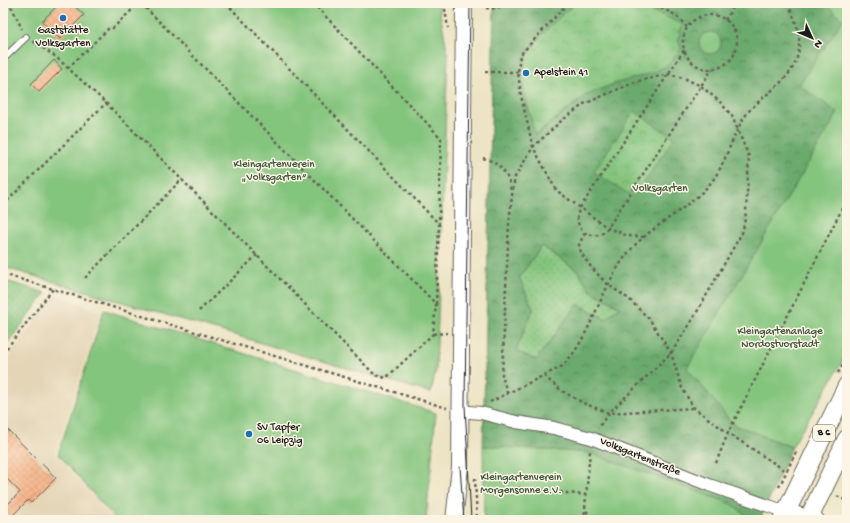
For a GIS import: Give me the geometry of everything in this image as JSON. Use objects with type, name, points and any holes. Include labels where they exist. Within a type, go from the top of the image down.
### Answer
[{"type":"main road","points":[[454,520],[466,411],[464,3]]},
{"type":"main road","name":"B 6","points":[[784,516],[847,386]]},
{"type":"main road","name":"B 6","points":[[811,519],[847,439]]},
{"type":"main road","name":"Volksgartenstraße","points":[[784,516],[811,519]]},
{"type":"street","name":"Volksgartenstraße","points":[[466,411],[516,422],[554,428],[591,438],[731,493],[784,516]]},
{"type":"lane","points":[[3,59],[26,37]]},
{"type":"path","points":[[6,3],[12,8],[26,37],[56,57],[106,103],[375,374],[386,378],[433,334],[448,333]]},
{"type":"path","points":[[68,68],[108,29],[112,29],[140,3],[436,304]]},
{"type":"path","points":[[226,3],[439,224]]},
{"type":"path","points":[[313,3],[441,138],[436,304],[433,334]]},
{"type":"path","points":[[444,3],[449,30]]},
{"type":"path","points":[[486,8],[491,9],[515,3]]},
{"type":"path","points":[[568,3],[520,54],[518,72],[521,96],[533,147],[556,190],[608,228],[628,236],[646,237]]},
{"type":"path","points":[[650,3],[683,20],[687,28]]},
{"type":"path","points":[[725,20],[736,3]]},
{"type":"path","points":[[3,274],[466,411],[544,376],[561,367],[571,358],[578,347],[608,284],[628,252],[709,185],[726,159],[738,128],[749,112],[792,70],[797,58],[800,36],[798,25],[787,3]]},
{"type":"path","points":[[712,15],[725,20],[735,33],[736,49],[727,63],[712,69],[703,68],[695,64],[688,58],[684,50],[683,42],[687,28],[691,22],[704,16],[712,15]]},
{"type":"path","points":[[843,26],[847,25]]},
{"type":"path","points":[[684,50],[580,208],[577,219],[578,224],[585,233],[595,236],[601,235],[608,228],[712,69]]},
{"type":"path","points":[[485,72],[518,72]]},
{"type":"path","points":[[507,392],[502,374],[509,223],[515,177],[533,147],[549,131],[584,104],[635,82],[669,74],[686,79],[701,86],[720,102],[732,116],[738,128],[748,157],[746,212],[743,231],[690,324],[670,352],[609,413],[591,438],[584,520]]},
{"type":"path","points":[[3,205],[106,103]]},
{"type":"path","points":[[483,158],[499,164],[509,178],[512,195]]},
{"type":"path","points":[[85,278],[182,179]]},
{"type":"path","points":[[716,464],[728,433],[847,199]]},
{"type":"path","points":[[585,233],[579,244],[581,253],[591,268],[608,284],[641,310],[658,331],[670,352],[682,388],[694,408],[728,433],[786,471]]},
{"type":"path","points":[[200,311],[257,255]]},
{"type":"path","points":[[3,353],[53,289]]},
{"type":"path","points":[[544,376],[562,391],[583,403],[609,413],[694,408]]},
{"type":"path","points":[[518,488],[586,495]]},
{"type":"path","points":[[835,495],[847,502]]},
{"type":"path","points":[[585,510],[595,520]]},
{"type":"shaded area","points":[[55,295],[101,312],[55,453],[113,520],[3,520],[3,364]]},
{"type":"green space","name":"Kleingartenverein „Volksgarten“","points":[[3,3],[438,3],[448,54],[436,369],[431,393],[3,267]]},
{"type":"green space","name":"Volksgarten","points":[[494,3],[575,3],[540,38],[525,59],[523,67],[524,86],[536,135],[585,96],[613,84],[678,39],[682,24],[635,3],[826,3],[843,20],[800,85],[838,113],[687,368],[733,424],[792,447],[760,520],[752,520],[732,504],[590,453],[483,446]],"holes":[[[542,246],[578,271],[591,291],[620,307],[605,319],[578,304],[536,360],[516,351],[533,309],[519,277]]]},
{"type":"green space","points":[[575,3],[635,3],[682,24],[678,39],[681,49],[669,64],[655,72],[613,84],[585,96],[535,135],[523,85],[522,71],[524,62],[535,43],[551,25]]},
{"type":"green space","name":"Kleingartenanlage Nordostvorstadt","points":[[826,3],[847,3],[847,354],[792,447],[733,424],[687,368],[838,113],[799,85],[843,20]]},
{"type":"green space","points":[[710,32],[718,35],[721,43],[718,51],[710,54],[702,51],[699,43],[702,35]]},
{"type":"green space","points":[[634,111],[674,138],[634,197],[594,172]]},
{"type":"green space","points":[[542,246],[578,271],[591,291],[620,307],[606,319],[578,304],[536,360],[516,351],[533,309],[519,277]]},
{"type":"green space","points":[[3,280],[46,293],[3,349]]},
{"type":"green space","name":"SV Tapfer 06 Leipzig","points":[[104,310],[436,413],[426,520],[116,520],[58,454]]},
{"type":"green space","name":"Kleingartenverein Morgensonne e.V.","points":[[483,446],[590,453],[732,504],[752,520],[484,520]]},
{"type":"building","name":"Gaststätte Volksgarten","points":[[60,3],[71,3],[84,15],[60,39],[42,21]]},
{"type":"building","points":[[54,60],[62,69],[39,92],[31,84]]},
{"type":"building","points":[[3,425],[56,478],[31,503],[28,500],[11,517],[14,520],[3,520],[3,509],[20,492],[3,475]]},
{"type":"tram line","points":[[470,3],[465,405],[471,520]]},
{"type":"tram line","points":[[460,467],[464,520]]},
{"type":"place","name":"Gaststätte Volksgarten","points":[[63,18]]},
{"type":"place","name":"Apelstein 41","points":[[526,73]]},
{"type":"place","name":"SV Tapfer 06 Leipzig","points":[[249,434]]}]
